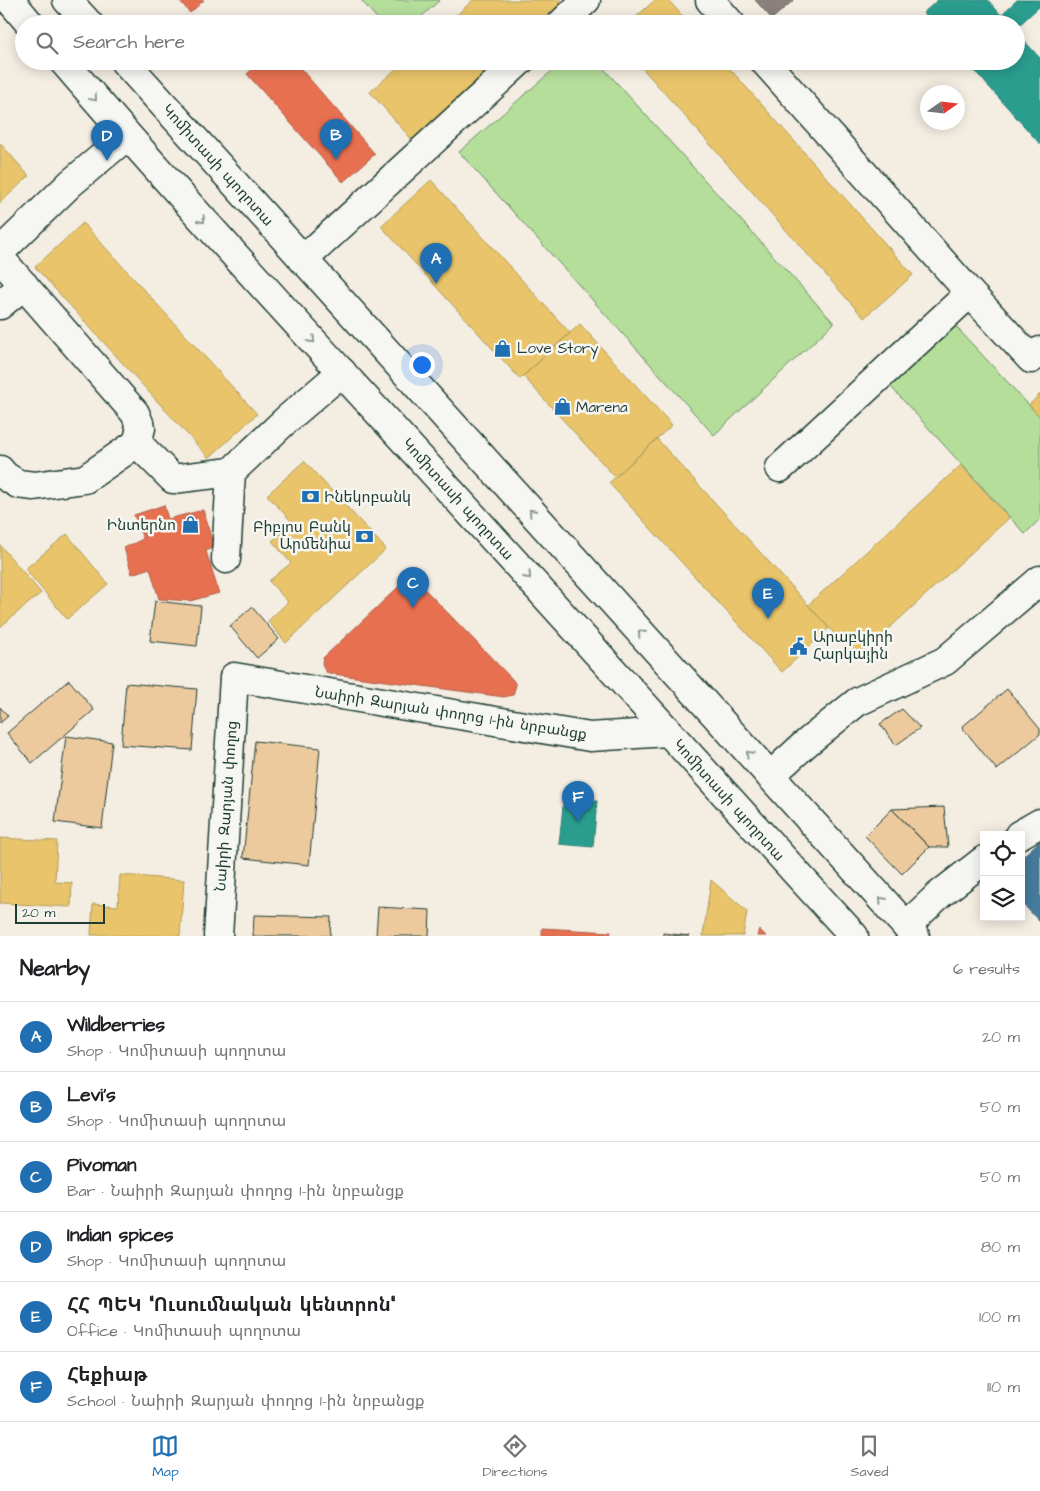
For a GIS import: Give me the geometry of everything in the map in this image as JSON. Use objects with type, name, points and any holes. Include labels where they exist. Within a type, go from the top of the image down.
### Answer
[{"type":"main road","points":[[10,0],[22,15]]},
{"type":"main road","points":[[67,0],[81,15]]},
{"type":"main road","points":[[570,15],[586,0]]},
{"type":"main road","points":[[710,0],[723,15]]},
{"type":"main road","name":"Կոմիտասի պողոտա","points":[[70,70],[241,263],[342,372],[736,809],[854,936]]},
{"type":"main road","name":"Կոմիտասի պողոտա","points":[[132,70],[910,931]]},
{"type":"main road","points":[[303,260],[510,70]]},
{"type":"main road","points":[[772,70],[1031,359],[1040,351]]},
{"type":"main road","points":[[0,252],[71,183],[127,136]]},
{"type":"main road","points":[[0,258],[136,413],[141,428],[137,443],[85,479],[34,486],[18,484],[5,476],[0,470]]},
{"type":"main road","points":[[0,305],[24,285]]},
{"type":"main road","points":[[780,468],[970,293]]},
{"type":"main road","points":[[137,443],[173,479],[232,472],[286,420],[342,372]]},
{"type":"main road","points":[[226,559],[232,472]]},
{"type":"main road","points":[[770,776],[804,745],[857,702],[945,661],[1040,580]]},
{"type":"main road","name":"Նաիրի Զարյան փողոց 1-ին նրբանցք","points":[[234,677],[590,737],[668,732]]},
{"type":"main road","name":"Նաիրի Զարյան փողոց","points":[[218,936],[234,677]]},
{"type":"main road","points":[[1025,832],[1040,823]]},
{"type":"main road","points":[[910,931],[939,895],[980,863]]},
{"type":"green space","points":[[361,0],[440,0],[423,15],[374,15]]},
{"type":"green space","points":[[553,70],[605,70],[834,323],[714,435],[459,152]]},
{"type":"green space","points":[[946,316],[1040,417],[1040,519],[1025,534],[881,376]]},
{"type":"building: Homes","points":[[473,0],[561,0],[567,6],[557,15],[457,15]]},
{"type":"building: Homes","points":[[655,0],[668,0],[682,15],[638,15]]},
{"type":"building: Homes","points":[[395,70],[495,70],[414,142],[370,92]]},
{"type":"building: Homes","points":[[644,70],[731,70],[913,275],[864,318]]},
{"type":"building: Homes","points":[[0,143],[29,176],[0,203]]},
{"type":"building: Homes","points":[[431,180],[570,333],[520,379],[381,226]]},
{"type":"building: Homes","points":[[83,223],[257,414],[209,458],[35,267]]},
{"type":"building: Homes","points":[[580,324],[672,425],[615,477],[523,376]]},
{"type":"building: Homes","points":[[1040,394],[1040,417],[1029,405]]},
{"type":"building: Homes","points":[[657,439],[829,628],[782,672],[609,483]]},
{"type":"building: Homes","points":[[304,461],[386,549],[286,643],[268,621],[288,602],[269,581],[291,563],[272,541],[293,523],[267,495]]},
{"type":"building: Homes","points":[[961,465],[1009,518],[857,658],[808,605]]},
{"type":"building: Homes","points":[[67,534],[108,584],[67,619],[25,569]]},
{"type":"building: Homes","points":[[0,545],[41,593],[0,627]]},
{"type":"building: Homes","points":[[0,838],[57,841],[55,882],[72,883],[71,907],[0,903]]},
{"type":"building: Homes","points":[[120,875],[184,880],[180,936],[91,935],[93,904],[118,906]]},
{"type":"building: Homes","points":[[711,880],[747,911],[743,936],[703,936]]},
{"type":"building: Shops","points":[[179,0],[204,0],[190,13]]},
{"type":"building: Shops","points":[[251,70],[302,70],[375,154],[343,182],[247,74]]},
{"type":"building: Shops","points":[[164,505],[168,519],[203,510],[214,547],[206,551],[219,593],[190,601],[159,599],[150,568],[132,574],[124,548],[143,539],[134,515]]},
{"type":"building: Shops","points":[[411,575],[513,680],[516,685],[513,695],[504,697],[326,672],[322,663],[323,658]]},
{"type":"building: Shops","points":[[542,928],[611,932],[610,936],[542,936]]},
{"type":"building: Shops","points":[[759,929],[766,936],[757,936]]},
{"type":"building: Schools","points":[[938,0],[988,0],[1001,15],[925,15],[923,13]]},
{"type":"building: Schools","points":[[1017,0],[1040,0],[1040,6],[1025,20],[1025,15],[1001,15]]},
{"type":"building: Schools","points":[[1025,42],[1040,58],[1040,144],[974,70],[1025,70]]},
{"type":"building: Schools","points":[[564,797],[597,801],[593,847],[559,844]]},
{"type":"building: Public","points":[[1040,841],[1040,922],[1025,906],[1025,854]]},
{"type":"building: Industry","points":[[755,0],[794,0],[777,15],[768,15]]},
{"type":"building: Other","points":[[155,601],[201,606],[197,646],[150,641]]},
{"type":"building: Other","points":[[252,607],[279,639],[257,658],[230,626]]},
{"type":"building: Other","points":[[69,680],[94,710],[32,763],[7,733]]},
{"type":"building: Other","points":[[126,683],[197,689],[192,750],[121,745]]},
{"type":"building: Other","points":[[1007,689],[1040,729],[1040,734],[997,770],[962,727]]},
{"type":"building: Other","points":[[0,707],[8,716],[0,723]]},
{"type":"building: Other","points":[[902,709],[920,728],[896,745],[880,724]]},
{"type":"building: Other","points":[[66,736],[112,742],[102,828],[55,822]]},
{"type":"building: Other","points":[[255,741],[320,748],[309,865],[243,858]]},
{"type":"building: Other","points":[[944,807],[948,847],[929,847],[892,809]]},
{"type":"building: Other","points":[[892,809],[929,847],[902,874],[865,836]]},
{"type":"building: Other","points":[[378,907],[430,910],[429,936],[376,936]]},
{"type":"building: Other","points":[[254,915],[331,917],[330,936],[253,936]]},
{"type":"building: Other","points":[[663,933],[689,936],[663,936]]},
{"type":"place","name":"Levi's","points":[[336,160]]},
{"type":"place","name":"Indian spices","points":[[107,161]]},
{"type":"place","name":"Wildberries","points":[[436,284]]},
{"type":"place","name":"Love Story","points":[[503,348]]},
{"type":"place","name":"Marena","points":[[562,407]]},
{"type":"place","name":"Ինեկոբանկ","points":[[310,497]]},
{"type":"place","name":"Ինտերնո","points":[[190,525]]},
{"type":"place","name":"Բիբլոս Բանկ Արմենիա","points":[[365,536]]},
{"type":"place","name":"Pivoman","points":[[413,608]]},
{"type":"place","name":"ՀՀ ՊԵԿ \"Ուսումնական կենտրոն\"","points":[[768,619]]},
{"type":"place","name":"Արաբկիրի Հարկային","points":[[799,646]]},
{"type":"place","name":"Հեքիաթ","points":[[578,822]]}]
